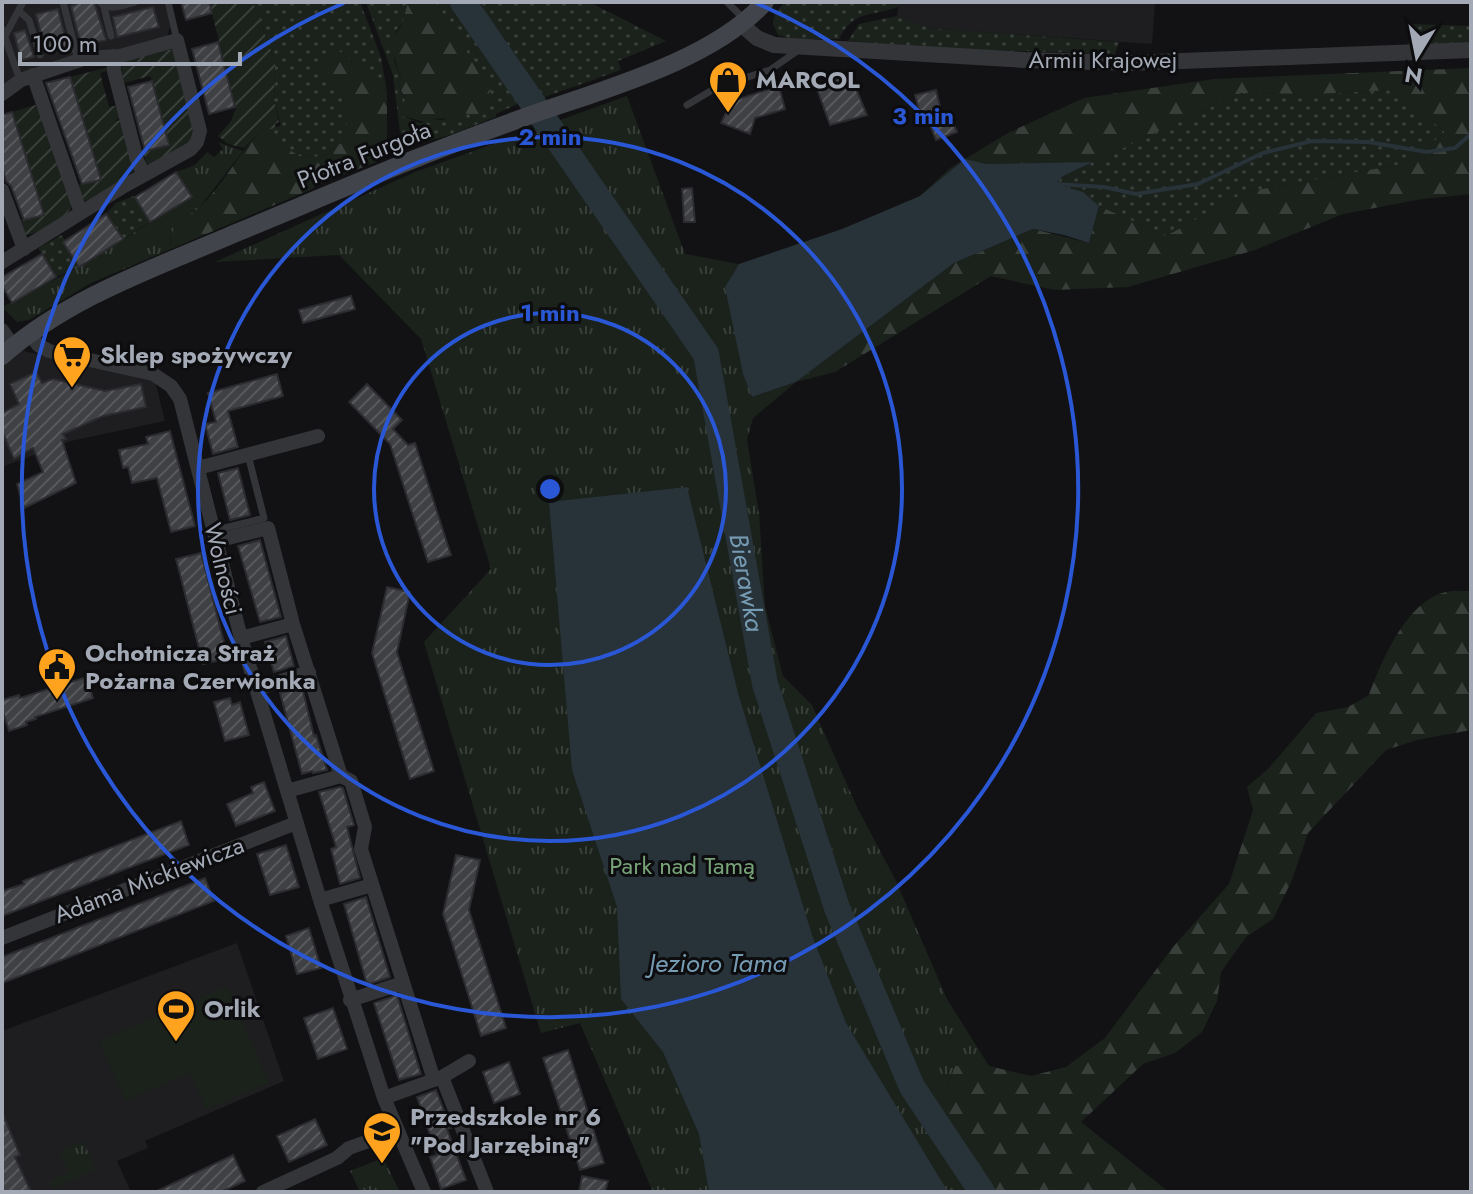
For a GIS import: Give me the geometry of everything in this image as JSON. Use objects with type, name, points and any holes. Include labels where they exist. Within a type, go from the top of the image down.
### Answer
[{"type":"main road","name":"Piotra Furgoła","points":[[8,351],[72,306],[125,281],[397,166],[635,78],[706,47],[743,22],[765,2]]},
{"type":"street","name":"Armii Krajowej","points":[[743,22],[757,38],[774,45],[1054,61],[1130,63],[1471,50]]},
{"type":"street","points":[[2,94],[27,77],[78,60],[113,56],[177,40],[197,117],[199,137],[191,149],[2,262]]},
{"type":"street","points":[[113,56],[137,160],[144,175]]},
{"type":"street","points":[[27,77],[81,213]]},
{"type":"street","points":[[2,190],[24,249]]},
{"type":"street","name":"Piotra Furgoła","points":[[2,330],[8,351]]},
{"type":"street","name":"Wolności","points":[[30,334],[43,349],[153,374],[166,381],[180,399],[241,638],[350,1000],[384,1098],[424,1192]]},
{"type":"street","points":[[198,468],[318,436]]},
{"type":"street","points":[[215,536],[268,528],[293,624],[341,776]]},
{"type":"street","points":[[241,638],[293,624]]},
{"type":"street","points":[[256,689],[309,672]]},
{"type":"street","points":[[287,791],[341,776],[351,781],[365,827],[361,849],[403,983],[438,1078],[487,1192]]},
{"type":"street","name":"Adama Mickiewicza","points":[[2,938],[296,823]]},
{"type":"street","points":[[320,900],[372,885]]},
{"type":"street","points":[[350,1000],[403,983]]},
{"type":"street","points":[[384,1098],[438,1078],[469,1061]]},
{"type":"street","points":[[263,1192],[337,1158],[349,1148],[397,1131]]},
{"type":"lane","points":[[23,2],[20,12],[3,33],[14,69],[27,77]]},
{"type":"lane","points":[[63,2],[78,60]]},
{"type":"lane","points":[[102,4],[112,8],[135,2]]},
{"type":"lane","points":[[168,2],[177,40]]},
{"type":"lane","points":[[727,2],[743,22]]},
{"type":"lane","points":[[102,4],[111,36]]},
{"type":"lane","points":[[20,12],[29,20],[40,55]]},
{"type":"lane","points":[[687,105],[719,86],[770,70],[802,48]]},
{"type":"lane","points":[[215,536],[264,518],[248,454]]},
{"type":"shaded area","points":[[2,2],[164,2],[170,27],[167,36],[2,87]]},
{"type":"shaded area","points":[[899,2],[1155,2],[1152,44],[929,28],[897,16]]},
{"type":"shaded area","points":[[2,346],[155,381],[165,421],[71,441],[2,467]]},
{"type":"shaded area","points":[[237,943],[284,1081],[145,1141],[148,1148],[117,1161],[131,1192],[2,1192],[2,1031]]},
{"type":"green space","points":[[209,2],[253,2],[275,62],[274,101],[279,122],[275,124],[276,128],[261,131],[244,148],[228,144],[218,136],[231,121],[236,108]]},
{"type":"green space","points":[[253,2],[360,2],[381,57],[387,92],[337,49],[322,69],[344,101],[347,116],[345,140],[323,157],[299,156],[261,131],[281,126],[274,101],[275,62]]},
{"type":"green space","points":[[366,2],[408,2],[403,21],[396,31],[394,61],[406,102],[402,116],[420,123],[431,119],[443,120],[459,112],[483,115],[491,90],[435,2],[455,2],[524,101],[496,114],[496,117],[451,134],[428,141],[404,142],[412,138],[400,133],[393,75]]},
{"type":"green space","points":[[408,2],[435,2],[491,90],[486,98],[484,115],[460,112],[455,118],[431,119],[429,123],[402,116],[405,98],[399,86],[401,77],[390,45],[403,21]]},
{"type":"green space","points":[[473,2],[589,2],[666,41],[618,61],[621,70],[539,99]]},
{"type":"green space","points":[[785,2],[899,2],[898,7],[857,18],[839,39],[792,39],[778,35],[773,24],[775,13]]},
{"type":"green space","points":[[897,16],[929,28],[1119,42],[1115,54],[958,49],[848,41],[859,24]]},
{"type":"green space","points":[[1412,24],[1471,26],[1471,42],[1408,45]]},
{"type":"green space","points":[[162,49],[173,50],[195,126],[192,142],[152,166],[147,164],[143,152],[169,145],[152,81],[150,76],[124,83],[120,63]]},
{"type":"green space","points":[[337,49],[387,92],[387,137],[379,161],[171,249],[175,225],[209,197],[261,131],[299,156],[323,157],[345,140],[347,116],[344,101],[322,69],[327,50]]},
{"type":"green space","points":[[109,67],[110,70],[100,73],[109,107],[119,105],[122,117],[114,121],[123,120],[134,171],[88,201],[82,200],[78,185],[101,179],[70,77]]},
{"type":"green space","points":[[1471,68],[1471,194],[1422,199],[1343,214],[1255,250],[1128,287],[1054,290],[991,276],[835,372],[796,382],[954,263],[1033,229],[1089,243],[1099,206],[1166,236],[1246,192],[1408,163],[1445,132],[1394,90],[1316,94],[1241,93],[1093,162],[1043,164],[920,196],[950,168],[1008,133],[1084,98],[1214,79]]},
{"type":"green space","points":[[1394,90],[1445,132],[1408,163],[1246,192],[1166,236],[1099,206],[1082,192],[1056,184],[1063,176],[1241,93],[1316,94]]},
{"type":"green space","name":"Park nad Tamą","points":[[627,96],[685,254],[739,264],[725,287],[752,397],[796,382],[753,418],[747,440],[759,513],[765,606],[783,676],[812,705],[856,805],[896,881],[947,999],[989,1066],[955,1066],[937,1112],[997,1192],[653,1192],[580,1023],[541,1033],[424,642],[491,569],[421,339],[339,255],[215,262],[415,172]]},
{"type":"green space","points":[[39,104],[72,204],[60,220],[27,235],[21,220],[44,214],[12,112]]},
{"type":"green space","points":[[218,142],[243,151],[199,208],[176,224],[170,238],[171,249],[91,283],[29,320],[17,322],[2,307],[79,267],[191,197],[176,172],[195,165],[207,152],[214,157],[223,149]]},
{"type":"green space","points":[[134,196],[150,222],[123,239],[106,214],[116,203]]},
{"type":"green space","points":[[62,235],[63,242],[79,267],[56,277],[38,248]]},
{"type":"green space","points":[[1471,591],[1471,730],[1417,740],[1386,750],[1308,833],[1292,880],[1273,919],[1246,937],[1221,972],[1217,1001],[1202,1032],[1175,1053],[1143,1064],[1081,1122],[1169,1192],[997,1192],[937,1112],[955,1066],[989,1066],[1031,1076],[1066,1067],[1105,1038],[1173,947],[1229,884],[1253,810],[1247,787],[1269,768],[1316,713],[1348,707],[1369,695],[1397,634],[1419,607],[1432,597],[1446,592]]},
{"type":"green space","name":"Orlik","points":[[227,986],[269,1083],[206,1109],[190,1073],[125,1101],[99,1041]]},
{"type":"green space","points":[[83,1141],[96,1169],[52,1189],[49,1182],[69,1172],[59,1152]]},
{"type":"green space","name":"Przedszkole nr 6 \"Pod Jarzębiną\"","points":[[383,1158],[400,1192],[360,1192],[350,1171]]},
{"type":"water","points":[[965,159],[986,164],[1093,162],[1063,176],[1056,184],[1083,192],[1099,206],[1089,243],[1033,229],[954,263],[796,382],[752,397],[743,374],[725,287],[739,264],[842,229],[920,196]]},
{"type":"water","name":"Jezioro Tama","points":[[687,487],[738,693],[812,935],[846,1023],[948,1192],[709,1192],[699,1134],[663,1052],[621,999],[617,907],[572,770],[549,502]]},
{"type":"building","points":[[94,2],[106,40],[81,46],[71,6]]},
{"type":"building","points":[[181,2],[209,2],[212,13],[186,20]]},
{"type":"building","points":[[153,7],[159,27],[117,37],[113,17]]},
{"type":"building","points":[[58,9],[68,49],[46,54],[36,14]]},
{"type":"building","points":[[25,30],[34,57],[21,60],[14,33]]},
{"type":"building","points":[[218,42],[235,107],[209,114],[192,49]]},
{"type":"building","points":[[850,74],[867,115],[830,125],[816,86]]},
{"type":"building","points":[[70,77],[101,180],[82,184],[46,83]]},
{"type":"building","points":[[152,81],[169,145],[145,151],[128,87]]},
{"type":"building","points":[[779,86],[785,109],[755,118],[750,134],[721,123],[732,101]]},
{"type":"building","points":[[936,90],[944,123],[952,120],[957,132],[936,140],[925,112],[920,114],[915,95]]},
{"type":"building","points":[[12,112],[44,215],[24,220],[2,166],[2,115]]},
{"type":"building","points":[[176,172],[192,197],[150,222],[135,197]]},
{"type":"building","points":[[692,188],[695,222],[684,222],[682,189]]},
{"type":"building","points":[[106,214],[123,239],[79,267],[63,242]]},
{"type":"building","points":[[42,254],[56,277],[12,303],[2,286],[2,277]]},
{"type":"building","points":[[351,296],[355,309],[303,323],[299,310]]},
{"type":"building","points":[[36,372],[42,383],[53,379],[105,391],[141,384],[146,407],[103,416],[63,434],[66,439],[62,440],[76,483],[24,508],[17,484],[43,472],[33,448],[14,459],[2,431],[2,413],[19,404],[10,384]]},
{"type":"building","points":[[277,374],[283,396],[228,411],[238,447],[213,454],[205,424],[216,422],[208,393]]},
{"type":"building","points":[[367,384],[402,420],[393,429],[408,445],[415,443],[451,555],[428,562],[390,444],[349,402]]},
{"type":"building","points":[[170,431],[195,526],[171,532],[157,478],[132,483],[128,467],[123,468],[119,450],[148,444],[146,437]]},
{"type":"building","points":[[238,468],[250,515],[230,520],[218,473]]},
{"type":"building","points":[[260,540],[281,617],[260,622],[238,546]]},
{"type":"building","points":[[201,553],[228,658],[203,664],[176,559]]},
{"type":"building","points":[[387,587],[410,592],[397,652],[434,771],[410,779],[372,653]]},
{"type":"building","points":[[286,636],[294,666],[274,672],[265,642]]},
{"type":"building","name":"Ochotnicza Straż Pożarna Czerwionka","points":[[87,677],[93,698],[35,717],[26,722],[27,725],[9,731],[2,700],[19,695],[20,698]]},
{"type":"building","points":[[302,687],[314,736],[327,770],[302,774],[280,693]]},
{"type":"building","points":[[230,698],[232,705],[240,702],[249,735],[225,741],[214,702]]},
{"type":"building","points":[[264,782],[275,811],[236,826],[227,804],[253,793],[251,787]]},
{"type":"building","points":[[343,788],[354,825],[347,827],[360,878],[340,884],[331,849],[336,847],[319,792]]},
{"type":"building","points":[[181,821],[189,845],[2,916],[2,891]]},
{"type":"building","points":[[286,845],[299,887],[270,895],[257,854]]},
{"type":"building","points":[[456,855],[480,860],[469,910],[506,1028],[481,1036],[443,914]]},
{"type":"building","points":[[205,878],[214,901],[2,983],[2,957]]},
{"type":"building","points":[[366,897],[390,977],[369,984],[344,904]]},
{"type":"building","points":[[309,928],[321,968],[297,974],[286,936]]},
{"type":"building","points":[[397,995],[421,1074],[399,1080],[374,1003]]},
{"type":"building","points":[[333,1008],[347,1049],[318,1059],[304,1018]]},
{"type":"building","points":[[568,1050],[604,1163],[580,1170],[543,1058]]},
{"type":"building","points":[[509,1062],[520,1094],[494,1103],[483,1072]]},
{"type":"building","points":[[436,1090],[466,1180],[441,1189],[430,1157],[437,1155],[417,1097]]},
{"type":"building","points":[[2,1112],[20,1155],[15,1157],[31,1192],[2,1192]]},
{"type":"building","points":[[315,1119],[327,1145],[289,1162],[277,1136]]},
{"type":"building","points":[[233,1155],[245,1181],[221,1192],[155,1192]]},
{"type":"building","points":[[582,1176],[608,1181],[605,1192],[579,1192]]},
{"type":"waterway","name":"Bierawka","points":[[463,2],[706,354],[765,684],[837,908],[912,1087],[982,1192]]},
{"type":"waterway","points":[[1056,184],[1104,187],[1136,194],[1198,184],[1263,153],[1312,141],[1368,142],[1427,152],[1455,148],[1471,134]]},
{"type":"place","name":"MARCOL","points":[[728,114]]},
{"type":"place","name":"Sklep spożywczy","points":[[72,389]]},
{"type":"place","name":"Ochotnicza Straż Pożarna Czerwionka","points":[[57,701]]},
{"type":"place","name":"Orlik","points":[[176,1043]]},
{"type":"place","name":"Przedszkole nr 6 \"Pod Jarzębiną\"","points":[[382,1165]]}]
